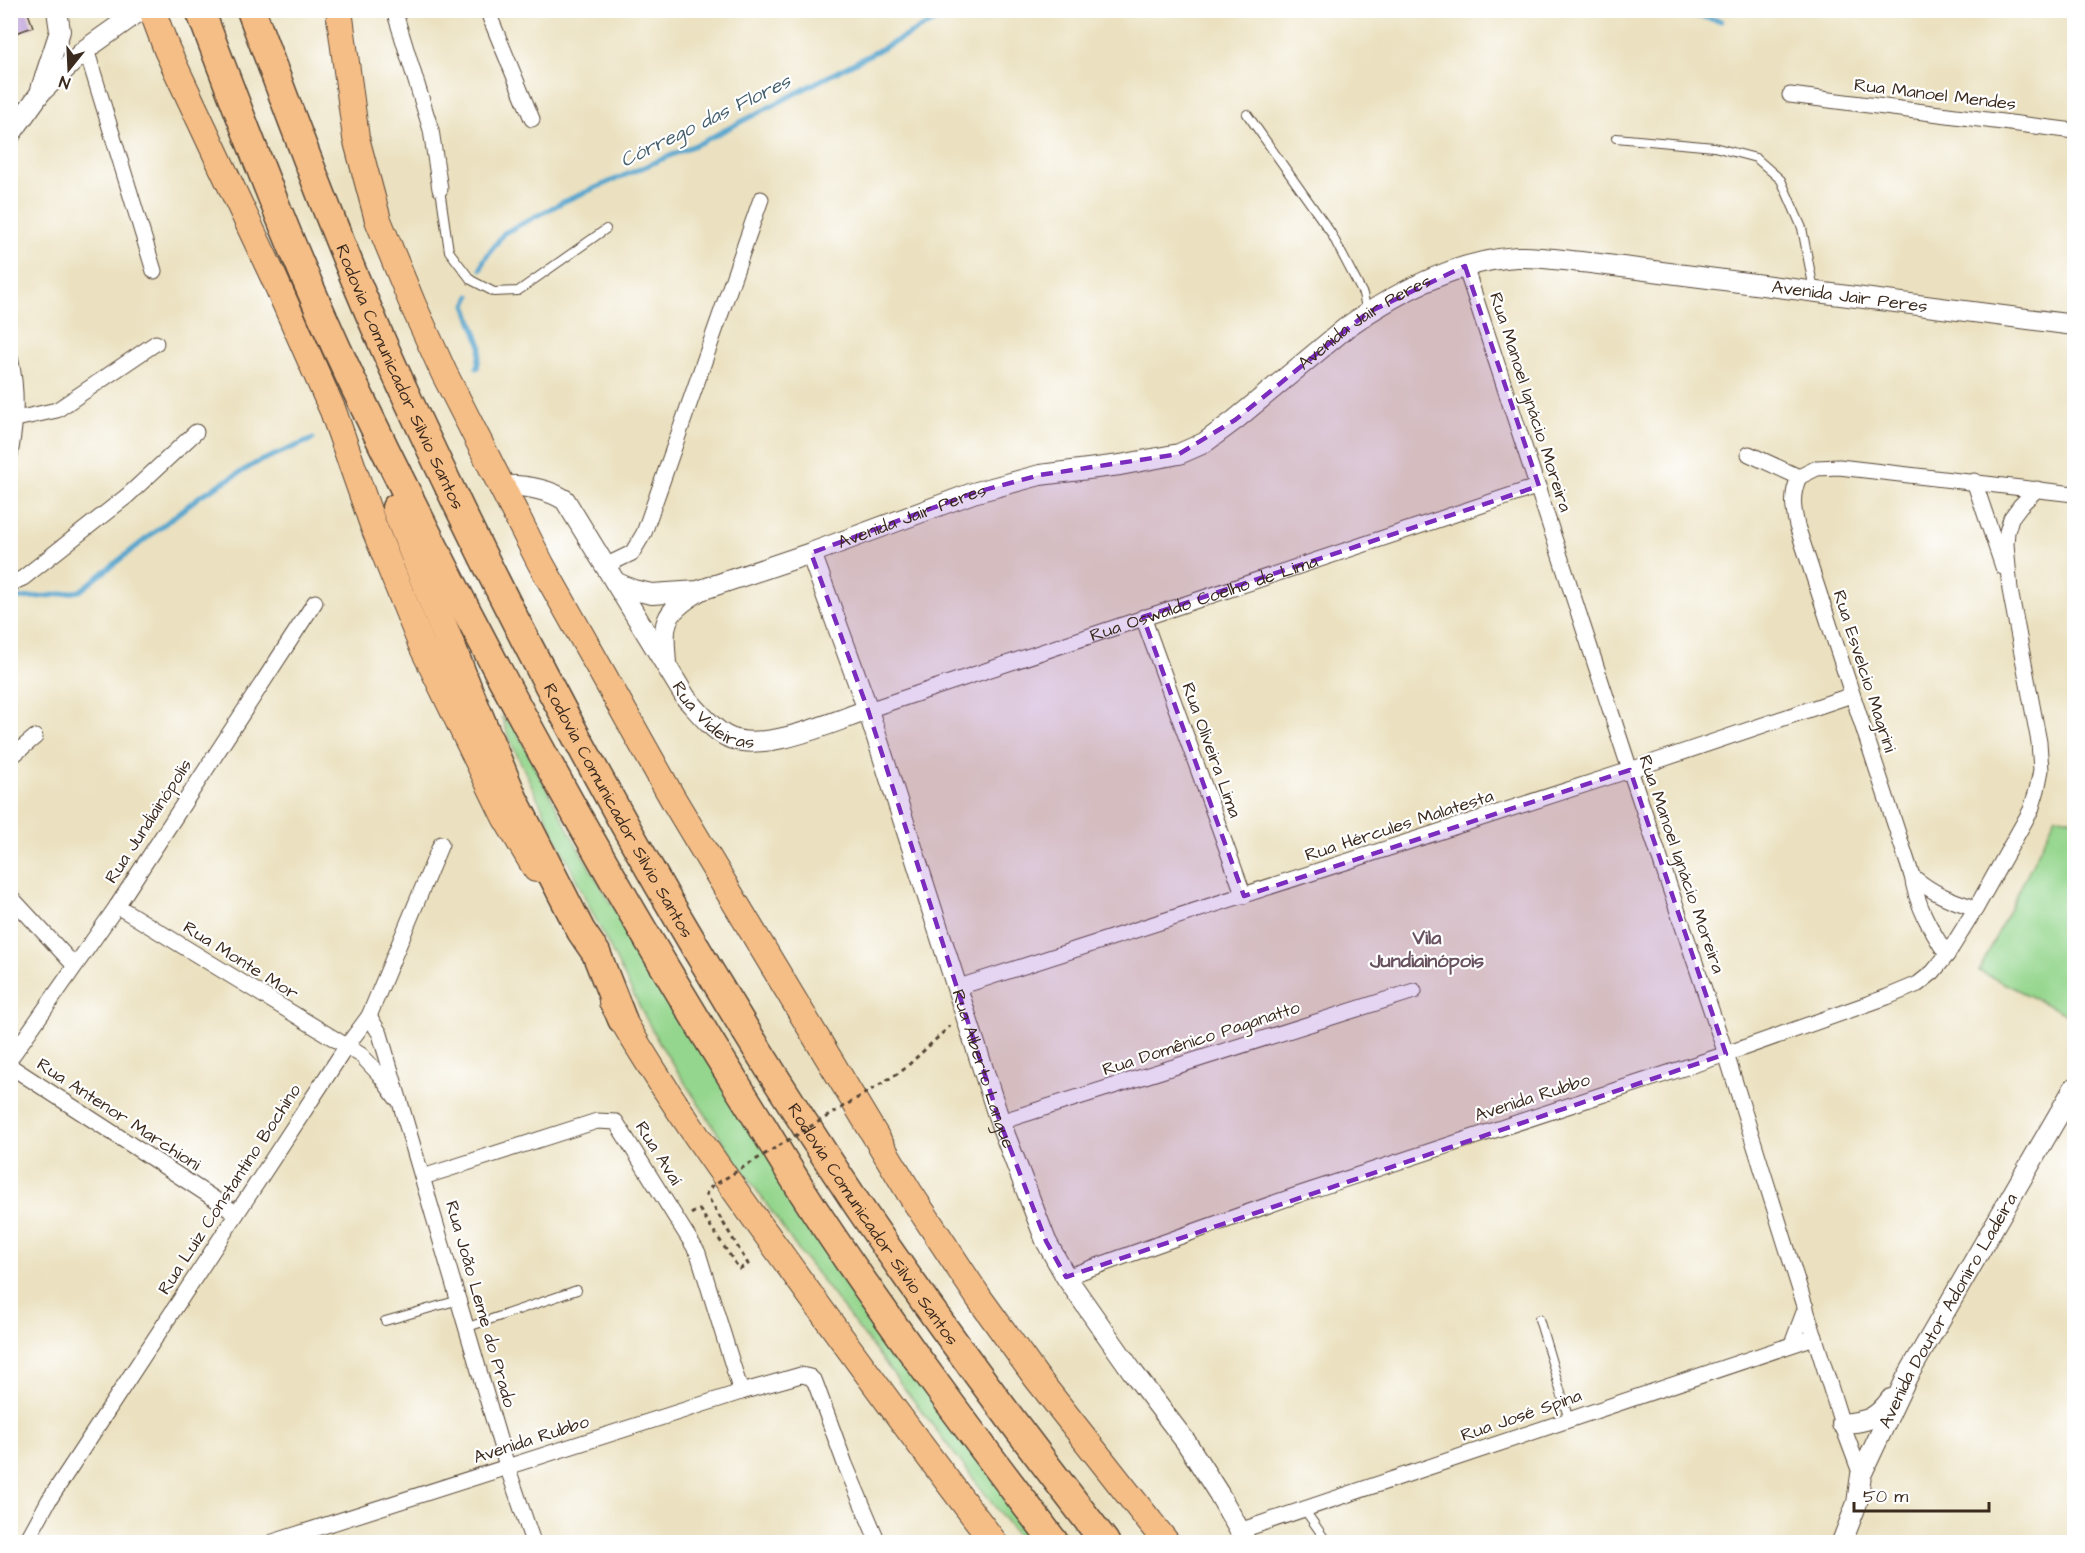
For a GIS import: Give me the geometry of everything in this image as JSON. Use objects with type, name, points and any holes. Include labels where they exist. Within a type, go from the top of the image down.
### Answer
[{"type":"highway","points":[[200,10],[278,212],[349,376],[456,591],[550,769],[677,990],[820,1219],[898,1332],[1054,1542]]},
{"type":"highway","name":"Rodovia Comunicador Silvio Santos","points":[[251,10],[319,192],[408,401],[493,578],[589,762],[719,987],[858,1206],[937,1318],[1105,1542]]},
{"type":"highway","points":[[322,10],[342,143],[356,202],[376,253],[479,474],[501,486]]},
{"type":"highway","points":[[339,10],[356,138],[378,220],[426,334],[541,564],[673,799],[909,1192],[979,1298],[1036,1377],[1166,1542]]},
{"type":"highway","points":[[140,11],[167,50],[278,287],[333,411],[373,525],[422,646],[505,817],[622,1019],[753,1216],[901,1422],[994,1542]]},
{"type":"highway","points":[[349,376],[395,505],[513,798],[581,930],[596,952],[622,1019]]},
{"type":"street","points":[[40,92],[60,31],[57,10]]},
{"type":"street","points":[[394,10],[431,130],[440,189]]},
{"type":"street","points":[[487,10],[532,119]]},
{"type":"street","points":[[10,135],[40,92],[87,49],[140,11]]},
{"type":"street","points":[[87,49],[154,271]]},
{"type":"street","name":"Rua Manoel Mendes","points":[[1790,95],[2074,131]]},
{"type":"street","points":[[501,486],[532,487],[553,493],[566,500],[610,574],[632,553],[644,533],[761,199]]},
{"type":"street","name":"Avenida Jair Peres","points":[[666,669],[664,639],[669,617],[676,605],[699,591],[811,553],[973,493],[1041,475],[1120,465],[1179,454],[1204,443],[1235,420],[1367,313],[1428,280],[1465,266],[1517,257],[1591,263],[2074,325]]},
{"type":"street","name":"Rua Manoel Ignácio Moreira","points":[[1465,266],[1539,486],[1630,770],[1726,1054],[1842,1424],[1861,1475]]},
{"type":"street","points":[[16,419],[57,410],[156,343]]},
{"type":"street","points":[[10,357],[14,375],[16,419],[10,455]]},
{"type":"street","points":[[10,584],[23,578],[127,496],[196,432]]},
{"type":"street","points":[[1749,454],[1799,477],[1817,468],[1839,467],[2074,494]]},
{"type":"street","name":"Rua Esvelcio Magrini","points":[[1799,477],[1794,488],[1792,504],[1797,526],[1912,876],[1915,895],[1925,921],[1947,955]]},
{"type":"street","points":[[1974,481],[2010,590]]},
{"type":"street","name":"Rua Oswaldo Coelho de Lima","points":[[868,710],[1539,486]]},
{"type":"street","points":[[2010,590],[2007,532],[2011,518],[2037,489]]},
{"type":"street","name":"Rua Alberto Langue","points":[[811,553],[868,710],[1000,1122],[1046,1241],[1066,1277],[1132,1371],[1186,1442],[1219,1494],[1242,1537]]},
{"type":"street","name":"Avenida Jair Peres","points":[[610,574],[633,590],[652,594],[699,591]]},
{"type":"street","name":"Rua Videiras","points":[[610,574],[666,669],[686,698],[726,736],[743,742],[770,742],[868,710]]},
{"type":"street","name":"Avenida Rubbo","points":[[1066,1277],[1297,1195],[1726,1054],[1918,984],[1933,972],[1947,955],[1976,908],[2031,810],[2041,770],[2039,742],[2010,590]]},
{"type":"street","name":"Rua Jundiainópolis","points":[[10,1059],[117,906],[315,602]]},
{"type":"street","name":"Rua Oliveira Lima","points":[[1143,617],[1244,896]]},
{"type":"street","name":"Rua Hércules Malatesta","points":[[956,988],[1630,770],[1852,695]]},
{"type":"street","points":[[10,758],[35,737]]},
{"type":"street","name":"Rua Luiz Constantino Bochino","points":[[26,1542],[48,1500],[346,1047],[369,1016],[441,844]]},
{"type":"street","points":[[1912,876],[1927,890],[1949,900],[1976,908]]},
{"type":"street","points":[[10,896],[74,965]]},
{"type":"street","name":"Rua Monte Mor","points":[[117,906],[346,1047]]},
{"type":"street","name":"Rua Domênico Paganatto","points":[[1000,1122],[1414,991]]},
{"type":"street","name":"Rua João Leme do Prado","points":[[369,1016],[380,1034],[404,1110],[507,1466],[533,1542]]},
{"type":"street","name":"Rua João Leme do Prado","points":[[346,1047],[361,1055],[379,1074],[404,1110]]},
{"type":"street","name":"Rua Antenor Marchioni","points":[[10,1066],[236,1214]]},
{"type":"street","name":"Avenida Doutor Adoniro Ladeira","points":[[1842,1542],[1857,1503],[1861,1475],[1907,1377],[2074,1088]]},
{"type":"street","name":"Rua Avaí","points":[[423,1177],[597,1121],[616,1122],[698,1253],[741,1392]]},
{"type":"street","points":[[1792,1344],[1806,1307]]},
{"type":"street","name":"Rua José Spina","points":[[1242,1537],[1304,1509],[1815,1337]]},
{"type":"street","name":"Avenida Rubbo","points":[[274,1542],[507,1466],[801,1375],[810,1377],[815,1382],[853,1484],[878,1542]]},
{"type":"street","points":[[1842,1424],[1870,1419],[1879,1414],[1907,1377]]},
{"type":"lane","points":[[1247,114],[1331,233],[1363,294],[1367,313]]},
{"type":"lane","points":[[1616,138],[1714,147],[1756,158],[1781,180],[1802,228],[1814,291]]},
{"type":"lane","points":[[440,189],[449,251],[471,280],[494,292],[518,291],[606,229]]},
{"type":"lane","points":[[468,1327],[577,1290]]},
{"type":"lane","points":[[385,1321],[459,1300]]},
{"type":"lane","points":[[1539,1319],[1569,1420]]},
{"type":"lane","points":[[1304,1509],[1327,1542]]},
{"type":"path","points":[[699,1209],[740,1269],[748,1264],[706,1194],[711,1187],[903,1071],[964,1013]]},
{"type":"highlighted area","points":[[1465,266],[1539,486],[1143,617],[1244,896],[1630,770],[1726,1054],[1066,1277],[1046,1241],[1000,1122],[868,710],[811,553],[973,493],[1040,475],[1179,454],[1235,420],[1367,313]]},
{"type":"green space","points":[[501,716],[515,728],[578,848],[683,1023],[1043,1542],[1022,1542],[796,1247],[722,1140],[658,1041],[630,988],[510,740]]},
{"type":"green space","points":[[2056,816],[2074,820],[2074,1018],[1979,971]]},
{"type":"building","points":[[10,10],[27,10],[33,27],[10,35]]},
{"type":"waterway","name":"Córrego das Flores","points":[[481,269],[484,260],[504,233],[565,201],[702,142],[956,10]]},
{"type":"waterway","points":[[1670,10],[1721,21]]},
{"type":"waterway","name":"Córrego das Flores","points":[[470,296],[466,305],[481,346],[477,368]]},
{"type":"waterway","name":"Córrego das Flores","points":[[10,599],[80,591],[200,496],[258,462],[313,439]]},
{"type":"district","name":"Vila Jundiainópois","points":[[1427,948]]}]
